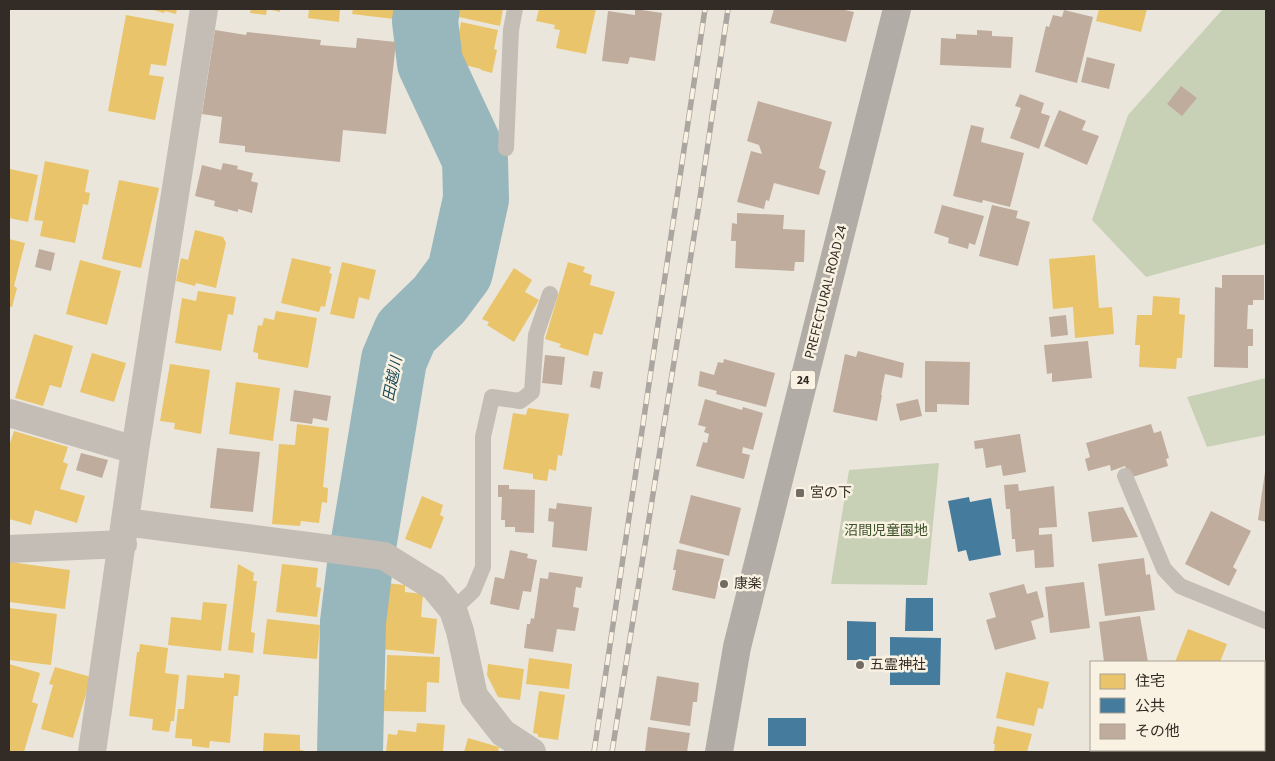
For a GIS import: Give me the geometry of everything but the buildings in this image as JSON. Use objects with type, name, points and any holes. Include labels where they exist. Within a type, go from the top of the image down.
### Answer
[{"type":"main road","name":"PREFECTURAL ROAD 24","points":[[719,752],[737,647],[897,9]]},
{"type":"street","points":[[92,752],[135,450],[204,9]]},
{"type":"street","points":[[9,413],[135,450]]},
{"type":"street","points":[[9,549],[124,533],[336,549],[384,556],[434,587],[453,610],[460,631],[474,696],[502,733],[532,752]]},
{"type":"lane","points":[[506,148],[511,30],[515,9]]},
{"type":"lane","points":[[453,610],[473,591],[483,567],[483,437],[492,397],[520,401],[532,392],[536,335],[550,294]]},
{"type":"lane","points":[[1125,476],[1164,569],[1180,586],[1266,621]]},
{"type":"green space","points":[[1223,9],[1266,9],[1266,244],[1146,277],[1092,220],[1128,115]]},
{"type":"green space","points":[[1266,378],[1266,435],[1207,447],[1187,397]]},
{"type":"green space","name":"沼間児童園地","points":[[939,463],[927,585],[831,584],[849,470]]},
{"type":"waterway","name":"田越川","points":[[350,752],[353,622],[360,565],[394,360],[406,332],[439,300],[460,272],[476,199],[475,159],[430,63],[425,21],[427,9]]},
{"type":"railway","points":[[594,752],[705,9]]},
{"type":"railway","points":[[612,752],[698,211],[728,9]]},
{"type":"place","name":"宮の下","points":[[800,493]]},
{"type":"place","name":"康楽","points":[[724,584]]},
{"type":"place","name":"五霊神社","points":[[860,665]]}]
